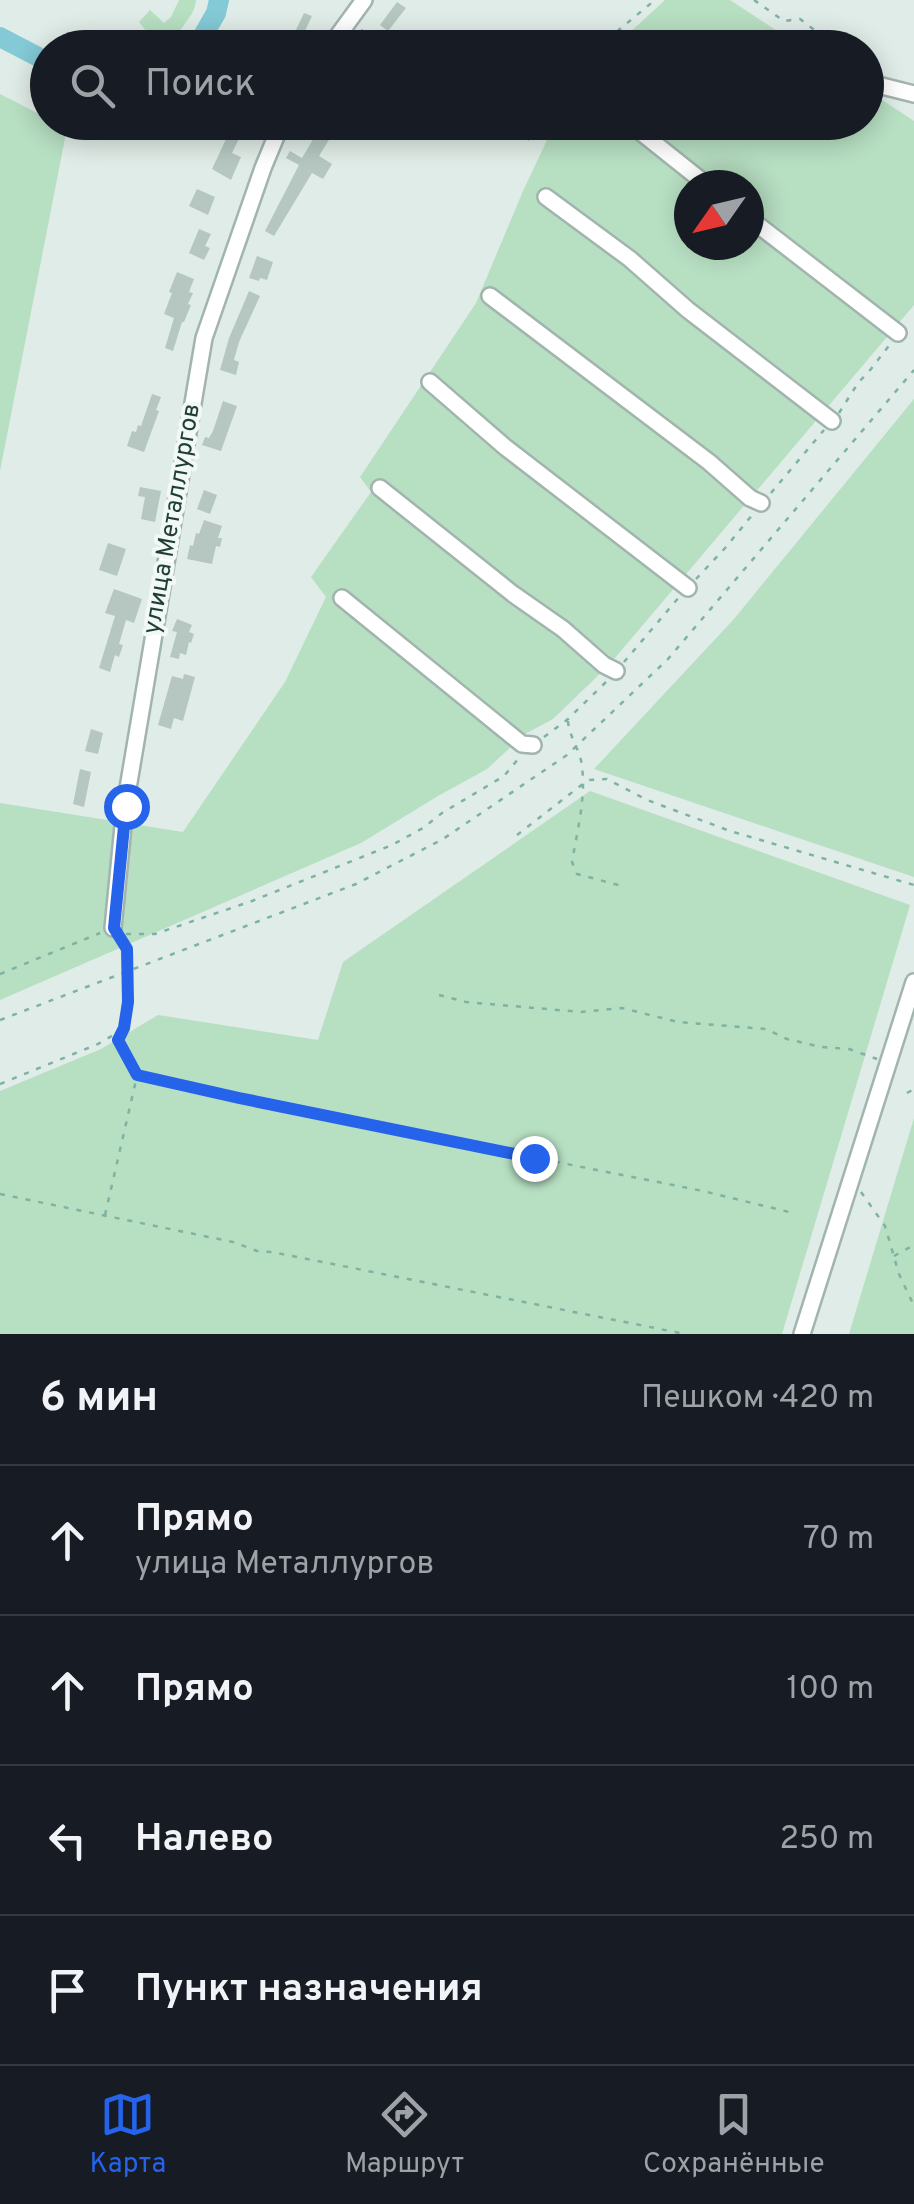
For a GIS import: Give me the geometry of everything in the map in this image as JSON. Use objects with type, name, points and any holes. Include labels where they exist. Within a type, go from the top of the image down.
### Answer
[{"type":"street","points":[[341,30],[364,0]]},
{"type":"street","points":[[884,86],[914,94]]},
{"type":"street","name":"улица Металлургов","points":[[114,928],[126,806],[204,338],[275,140]]},
{"type":"street","points":[[651,140],[688,170]]},
{"type":"street","points":[[546,197],[832,420]]},
{"type":"street","points":[[764,230],[898,333]]},
{"type":"street","points":[[490,296],[761,504]]},
{"type":"street","points":[[430,382],[505,447],[688,588]]},
{"type":"street","points":[[380,488],[616,671]]},
{"type":"street","points":[[342,598],[522,744],[533,745]]},
{"type":"street","points":[[802,1334],[914,982]]},
{"type":"path","points":[[619,30],[655,0]]},
{"type":"path","points":[[754,0],[784,21],[800,20],[814,30]]},
{"type":"path","points":[[347,21],[361,30]]},
{"type":"path","points":[[0,1020],[356,884],[442,839],[576,746],[668,660],[914,370]]},
{"type":"path","points":[[568,719],[582,762],[583,785],[572,862],[577,874],[622,886]]},
{"type":"path","points":[[517,835],[588,780],[607,779],[647,800],[730,831],[914,886]]},
{"type":"path","points":[[114,928],[127,949],[128,1002],[118,1040]]},
{"type":"path","points":[[440,995],[466,1002],[582,1012],[622,1008],[678,1022],[766,1029],[788,1039],[848,1050],[888,1063]]},
{"type":"path","points":[[0,1084],[98,1044],[124,1028]]},
{"type":"path","points":[[107,1038],[118,1040]]},
{"type":"path","points":[[105,1216],[137,1075],[118,1040]]},
{"type":"path","points":[[137,1075],[789,1212]]},
{"type":"path","points":[[907,1092],[914,1089]]},
{"type":"path","points":[[853,1172],[860,1191],[885,1226],[899,1274],[914,1306]]},
{"type":"path","points":[[0,1194],[233,1242],[257,1251],[685,1334]]},
{"type":"path","points":[[894,1256],[914,1246]]},
{"type":"green space","points":[[179,0],[196,0],[180,30],[145,30],[139,22],[150,10],[164,23]]},
{"type":"green space","points":[[665,0],[730,0],[776,30],[632,30]]},
{"type":"green space","points":[[0,94],[30,109],[30,140],[65,140],[0,471]]},
{"type":"green space","points":[[884,101],[914,121],[914,305],[609,665],[553,719],[525,734],[487,769],[361,843],[0,1000],[0,803],[183,832],[285,682],[326,597],[311,577],[371,492],[360,477],[476,303],[547,140],[884,140]]},
{"type":"green space","points":[[914,399],[914,877],[594,769],[734,619]]},
{"type":"green space","points":[[590,791],[910,905],[782,1334],[0,1334],[0,1091],[101,1049],[158,1015],[318,1040],[343,962]]},
{"type":"green space","points":[[914,1118],[914,1334],[849,1334]]},
{"type":"building","points":[[397,2],[406,8],[389,30],[380,25]]},
{"type":"building","points":[[304,13],[312,16],[305,30],[296,30]]},
{"type":"building","points":[[226,140],[238,140],[232,153],[241,157],[231,180],[212,169]]},
{"type":"building","points":[[313,140],[329,140],[319,156],[332,164],[323,179],[312,173],[274,236],[265,231],[299,165],[286,158],[290,151],[302,158]]},
{"type":"building","points":[[197,189],[215,197],[208,215],[189,206]]},
{"type":"building","points":[[199,229],[211,234],[204,260],[189,253]]},
{"type":"building","points":[[257,256],[273,262],[267,280],[249,278]]},
{"type":"building","points":[[177,272],[194,279],[189,292],[193,293],[188,304],[191,305],[173,351],[165,348],[174,318],[164,314]]},
{"type":"building","points":[[249,291],[260,296],[239,342],[234,360],[239,362],[236,375],[220,370]]},
{"type":"building","points":[[152,394],[161,397],[144,452],[127,446],[132,431],[141,426]]},
{"type":"building","points":[[223,401],[237,406],[221,451],[202,445],[213,431]]},
{"type":"building","points":[[140,487],[161,491],[155,522],[141,519],[145,497],[138,496]]},
{"type":"building","points":[[204,490],[217,495],[210,514],[197,509]]},
{"type":"building","points":[[204,520],[222,526],[220,547],[216,546],[212,564],[187,559]]},
{"type":"building","points":[[108,543],[126,549],[117,576],[99,570]]},
{"type":"building","points":[[114,589],[142,599],[134,623],[126,620],[119,644],[123,645],[110,672],[99,668],[115,616],[105,613]]},
{"type":"building","points":[[177,619],[192,625],[189,632],[194,634],[186,655],[180,653],[179,659],[170,657]]},
{"type":"building","points":[[184,674],[195,677],[183,721],[174,718],[171,729],[158,725],[172,676],[183,679]]},
{"type":"building","points":[[91,729],[103,733],[98,754],[85,751]]},
{"type":"building","points":[[80,769],[91,772],[84,807],[73,804]]},
{"type":"waterway","points":[[206,30],[219,0]]},
{"type":"waterway","points":[[0,37],[30,53]]},
{"type":"route","points":[[126,806],[114,928],[127,949],[128,1002],[118,1040],[137,1075],[534,1158]]}]
